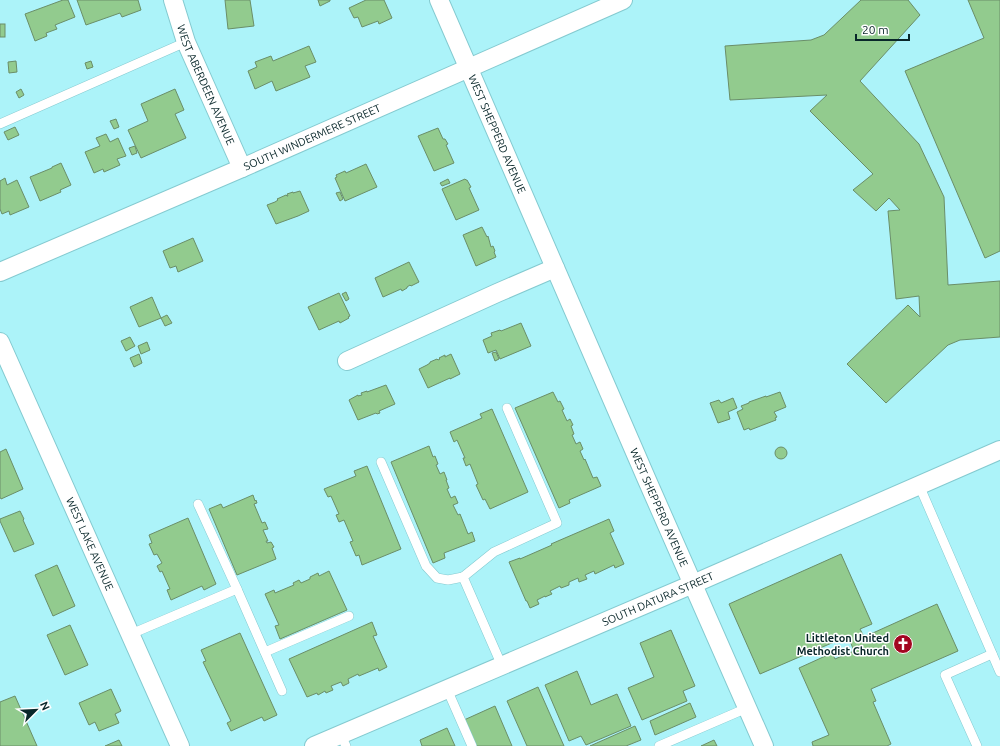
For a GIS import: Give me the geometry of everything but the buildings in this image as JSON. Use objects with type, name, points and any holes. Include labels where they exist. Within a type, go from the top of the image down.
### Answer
[{"type":"street","name":"WEST ABERDEEN AVENUE","points":[[173,0],[186,42],[242,168]]},
{"type":"street","name":"WEST SHEPPERD AVENUE","points":[[439,0],[764,746]]},
{"type":"street","name":"SOUTH WINDERMERE STREET","points":[[0,272],[242,168],[623,0]]},
{"type":"street","points":[[347,361],[555,268]]},
{"type":"street","name":"WEST LAKE AVENUE","points":[[0,342],[180,746]]},
{"type":"street","name":"SOUTH DATURA STREET","points":[[314,746],[343,740],[447,689],[693,584],[1000,450]]},
{"type":"lane","points":[[0,124],[186,42]]},
{"type":"lane","points":[[381,462],[426,566],[437,578],[448,580],[463,577],[494,552],[557,523],[507,408]]},
{"type":"lane","points":[[919,485],[1000,672]]},
{"type":"lane","points":[[198,504],[282,691]]},
{"type":"lane","points":[[463,577],[502,666]]},
{"type":"lane","points":[[130,634],[237,589]]},
{"type":"lane","points":[[265,652],[349,616]]},
{"type":"lane","points":[[977,746],[945,675],[992,654]]},
{"type":"lane","points":[[447,689],[472,746]]},
{"type":"lane","points":[[659,746],[747,708]]},
{"type":"place","name":"Littleton United Methodist Church","points":[[903,644]]}]
